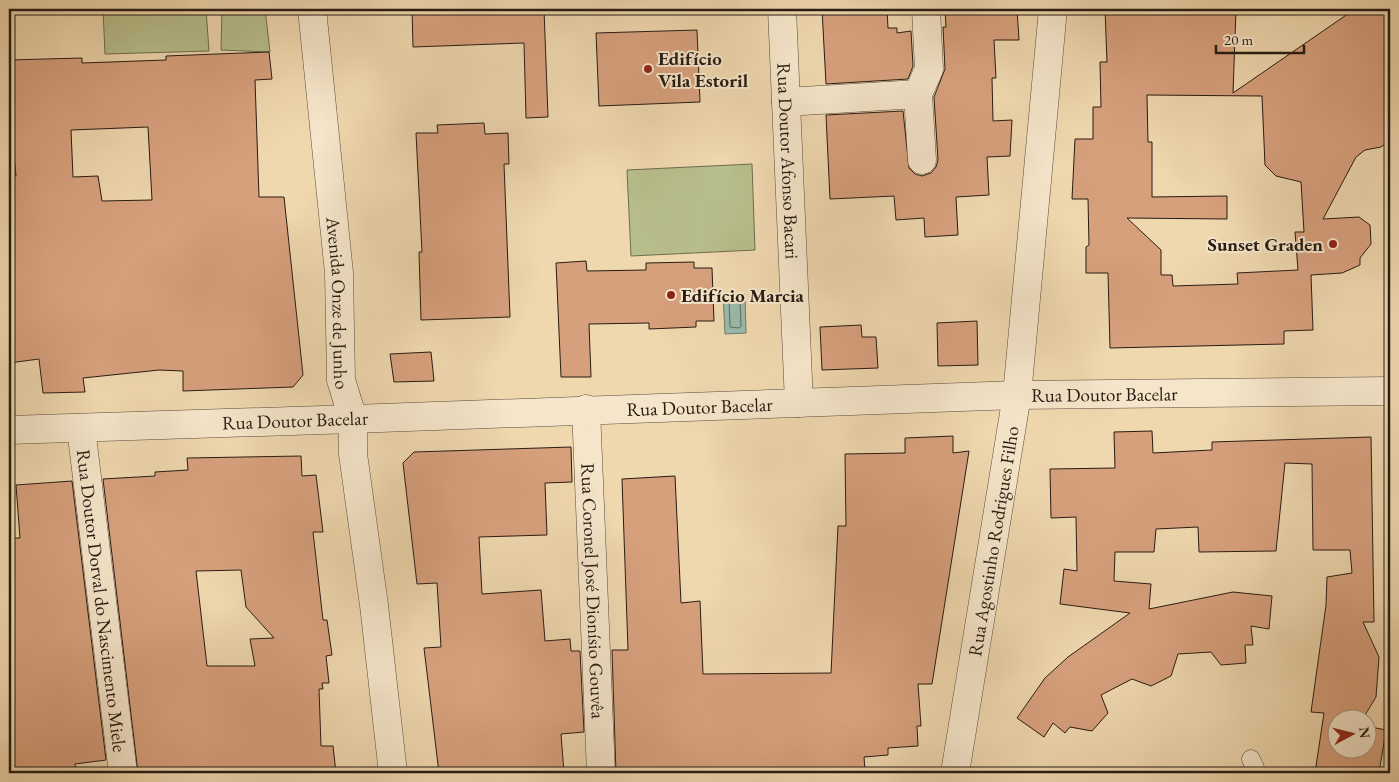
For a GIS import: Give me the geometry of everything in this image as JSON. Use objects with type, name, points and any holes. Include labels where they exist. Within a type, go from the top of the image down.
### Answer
[{"type":"street","name":"Avenida Onze de Junho","points":[[312,9],[338,273],[340,380],[359,418],[353,454],[374,605],[393,773]]},
{"type":"street","name":"Rua Doutor Afonso Bacari","points":[[782,9],[798,403]]},
{"type":"street","points":[[922,160],[918,94],[929,69],[926,9]]},
{"type":"street","name":"Rua Agostinho Rodrigues Filho","points":[[955,773],[1017,395],[1053,9]]},
{"type":"street","points":[[786,102],[918,94]]},
{"type":"street","name":"Rua Doutor Bacelar","points":[[9,430],[1017,395],[1390,392]]},
{"type":"street","name":"Rua Coronel José Dionísio Gouvêa","points":[[586,409],[601,773]]},
{"type":"street","name":"Rua Doutor Dorval do Nascimento Miele","points":[[81,428],[123,773]]},
{"type":"green space","points":[[103,9],[206,9],[209,51],[105,54]]},
{"type":"green space","points":[[222,9],[265,9],[270,52],[221,50]]},
{"type":"green space","points":[[752,164],[755,250],[631,256],[627,170]]},
{"type":"water","points":[[723,294],[745,294],[746,333],[725,334]]},
{"type":"building","points":[[412,9],[544,9],[548,117],[526,118],[524,43],[413,47]]},
{"type":"building","points":[[822,9],[887,9],[888,28],[897,28],[897,33],[911,31],[913,66],[908,79],[826,84]]},
{"type":"building","points":[[945,9],[1017,9],[1019,40],[994,40],[996,78],[992,78],[993,121],[1012,120],[1010,156],[987,157],[989,195],[956,197],[958,235],[925,237],[924,218],[896,220],[894,196],[830,199],[826,115],[903,111],[909,168],[915,174],[922,176],[931,173],[936,167],[938,160],[934,97],[945,69],[943,27],[946,27]]},
{"type":"building","points":[[1105,9],[1236,9],[1233,93],[1355,9],[1390,9],[1390,140],[1381,147],[1365,150],[1356,157],[1323,219],[1359,217],[1370,225],[1371,244],[1360,258],[1360,265],[1342,273],[1311,275],[1313,330],[1284,331],[1284,344],[1110,348],[1108,273],[1086,273],[1086,247],[1089,245],[1088,199],[1072,199],[1075,139],[1093,139],[1093,107],[1101,107],[1100,62],[1107,62]],"holes":[[[1147,95],[1262,96],[1265,165],[1276,176],[1301,182],[1304,232],[1295,232],[1298,270],[1237,273],[1238,284],[1173,286],[1172,275],[1161,275],[1161,250],[1127,218],[1227,219],[1227,196],[1152,197],[1152,142],[1148,142]]]},
{"type":"building","name":"Edifício Vila Estoril","points":[[697,30],[700,102],[599,106],[596,33]]},
{"type":"building","points":[[269,52],[272,79],[255,80],[259,197],[284,197],[303,375],[293,387],[183,391],[183,371],[159,370],[83,378],[85,392],[43,393],[39,359],[9,363],[9,176],[16,176],[9,106],[9,60],[82,58],[82,63],[166,60],[166,56]],"holes":[[[148,127],[152,200],[102,201],[98,176],[73,177],[71,130]]]},
{"type":"building","points":[[484,123],[485,134],[508,133],[509,164],[504,164],[510,317],[421,320],[419,252],[422,252],[416,133],[438,133],[437,125]]},
{"type":"building","points":[[586,261],[587,271],[646,270],[646,263],[694,262],[694,268],[712,268],[714,321],[696,321],[696,327],[649,329],[649,323],[589,324],[591,377],[561,377],[556,263]]},
{"type":"building","points":[[977,321],[978,365],[938,366],[937,323]]},
{"type":"building","points":[[861,325],[862,337],[876,337],[878,368],[822,370],[820,327]]},
{"type":"building","points":[[431,352],[434,381],[394,382],[390,354]]},
{"type":"building","points":[[1152,431],[1153,453],[1212,450],[1212,442],[1371,437],[1374,622],[1363,622],[1379,657],[1376,697],[1368,710],[1326,710],[1326,760],[1376,760],[1376,728],[1386,730],[1379,773],[1315,773],[1324,713],[1311,712],[1326,605],[1327,577],[1352,573],[1350,550],[1313,550],[1312,464],[1285,463],[1276,551],[1199,552],[1198,527],[1156,529],[1154,552],[1115,552],[1114,581],[1151,584],[1149,609],[1233,592],[1272,596],[1269,629],[1251,626],[1253,645],[1245,645],[1246,663],[1221,665],[1211,652],[1178,654],[1171,676],[1151,686],[1132,679],[1101,695],[1108,713],[1092,731],[1070,727],[1065,733],[1053,723],[1044,737],[1017,718],[1045,678],[1068,657],[1130,613],[1060,604],[1064,569],[1077,571],[1076,517],[1051,518],[1050,469],[1115,468],[1114,432]]},
{"type":"building","points":[[953,436],[953,453],[969,451],[932,684],[918,684],[921,726],[917,726],[918,746],[888,748],[888,755],[864,757],[865,770],[825,773],[616,773],[612,650],[628,650],[622,479],[675,476],[681,603],[700,601],[703,674],[831,673],[838,526],[846,526],[845,454],[905,453],[905,438]]},
{"type":"building","points":[[571,447],[572,482],[545,483],[547,535],[479,537],[482,594],[541,590],[545,641],[570,639],[571,651],[580,651],[584,732],[561,734],[564,773],[439,773],[424,648],[441,647],[437,583],[417,584],[403,463],[414,452]]},
{"type":"building","points":[[301,456],[302,476],[316,475],[323,532],[313,532],[323,620],[327,620],[332,655],[326,656],[329,683],[322,683],[323,689],[319,689],[321,746],[333,746],[336,773],[138,773],[103,479],[155,476],[155,472],[188,470],[187,458]],"holes":[[[241,570],[246,607],[274,638],[250,639],[255,666],[207,666],[196,571]]]},
{"type":"building","points":[[72,481],[106,760],[75,764],[76,773],[9,773],[9,538],[20,538],[16,485]]},
{"type":"place","name":"Edifício Vila Estoril","points":[[648,69]]},
{"type":"place","name":"Sunset Graden","points":[[1333,244]]},
{"type":"place","name":"Edifício Marcia","points":[[671,295]]}]
